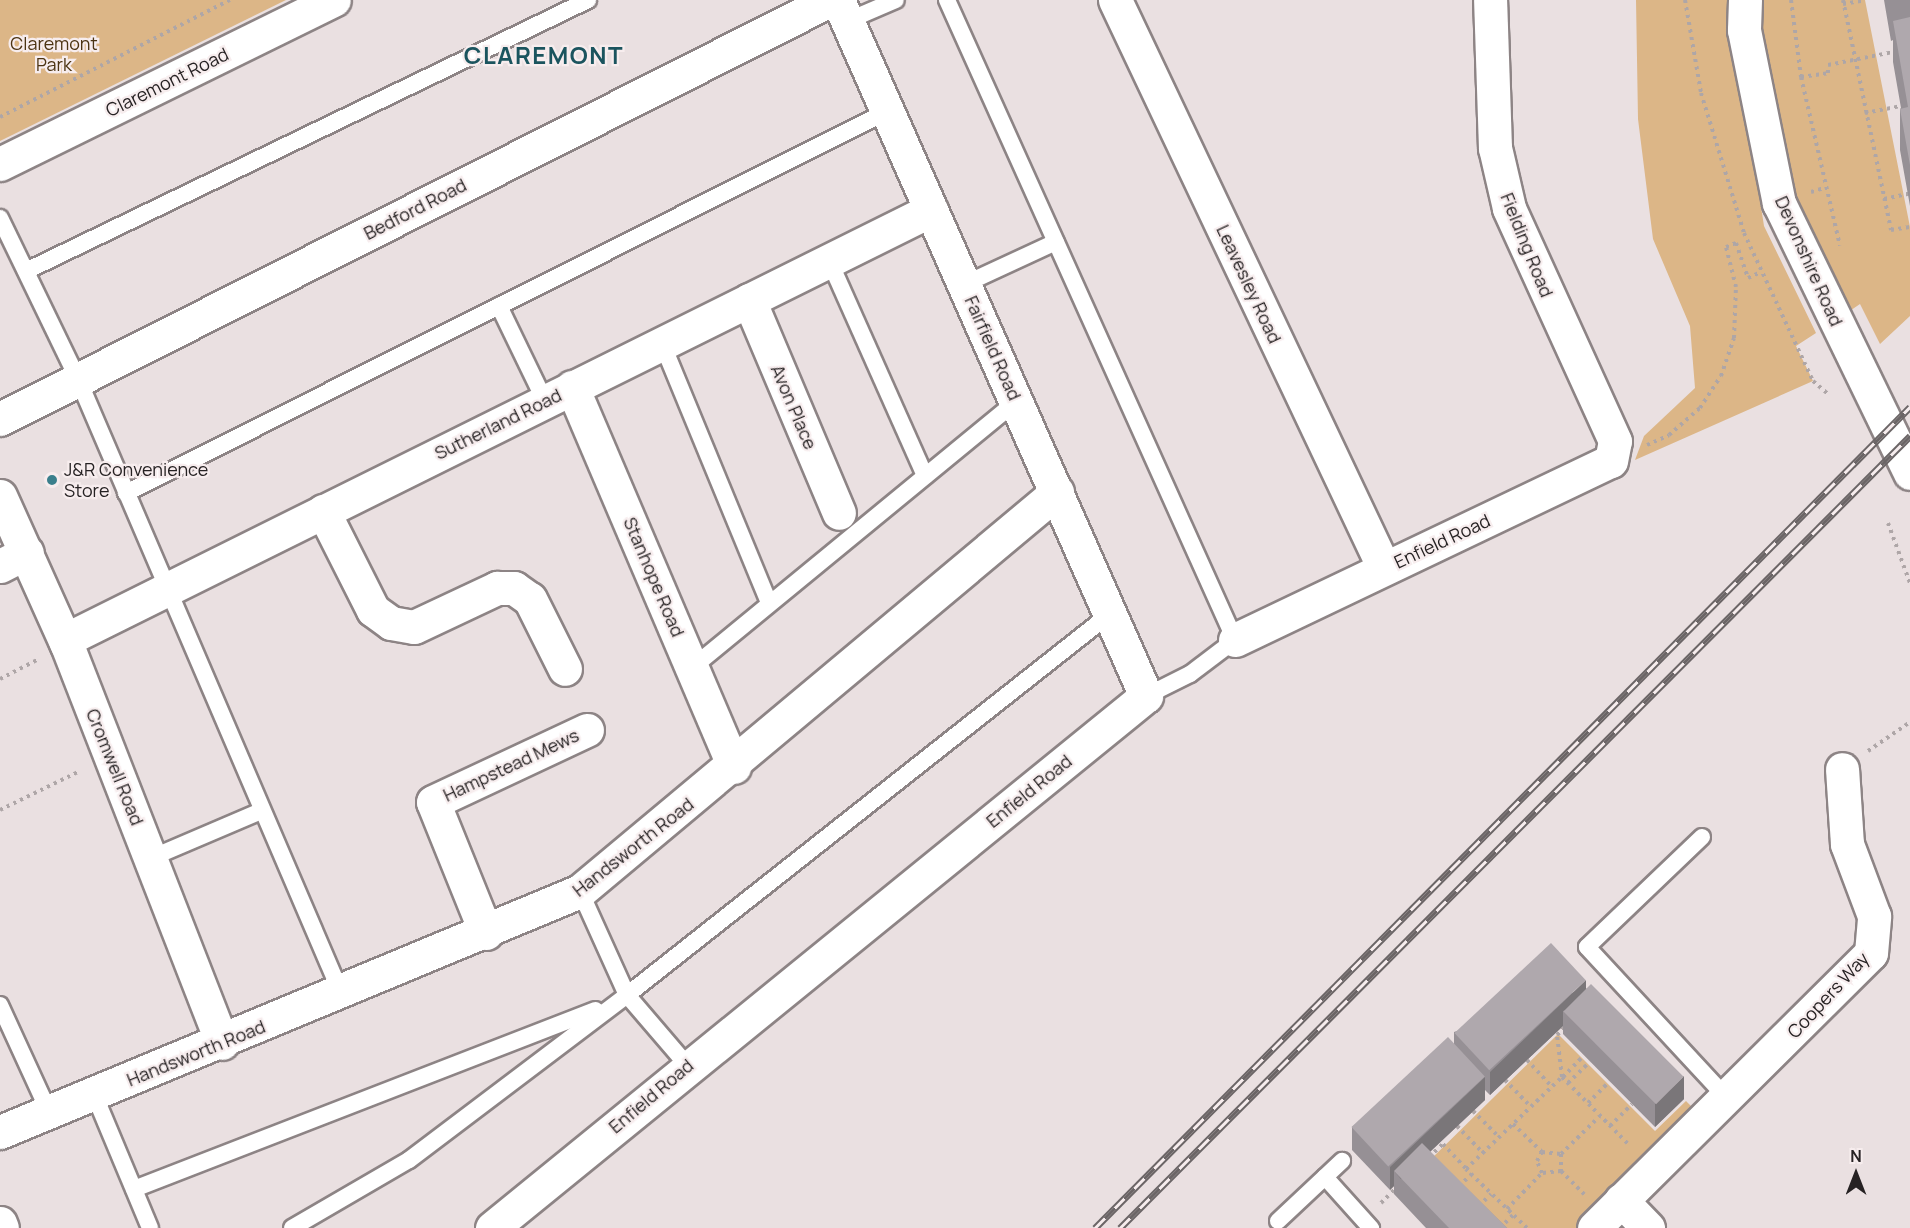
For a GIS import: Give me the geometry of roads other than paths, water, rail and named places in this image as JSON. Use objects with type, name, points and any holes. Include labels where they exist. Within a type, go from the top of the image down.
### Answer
[{"type":"street","name":"Claremont Road","points":[[0,164],[334,0]]},
{"type":"street","name":"Leavesley Road","points":[[1115,0],[1384,568]]},
{"type":"street","name":"Fielding Road","points":[[1490,0],[1495,148],[1509,208],[1613,451]]},
{"type":"street","name":"Devonshire Road","points":[[1745,0],[1744,30],[1779,203],[1910,473]]},
{"type":"street","name":"Fairfield Road","points":[[838,7],[888,111],[1146,696]]},
{"type":"street","name":"Bedford Road","points":[[0,419],[838,7]]},
{"type":"street","name":"Sutherland Road","points":[[66,642],[166,589],[931,210]]},
{"type":"street","name":"Avon Place","points":[[748,300],[839,513]]},
{"type":"street","name":"Stanhope Road","points":[[559,394],[693,667],[735,766]]},
{"type":"street","name":"Enfield Road","points":[[1235,640],[1384,568],[1613,451]]},
{"type":"street","name":"Handsworth Road","points":[[0,1132],[486,933],[580,891],[735,766],[1057,492]]},
{"type":"street","name":"Cromwell Road","points":[[0,496],[14,559],[66,642],[222,1042]]},
{"type":"street","points":[[323,511],[373,610],[391,622],[414,627],[497,588],[514,588],[530,599],[565,669]]},
{"type":"street","name":"Enfield Road","points":[[492,1228],[687,1065],[1146,696]]},
{"type":"street","name":"Hampstead Mews","points":[[486,933],[433,802],[587,730]]},
{"type":"street","name":"Coopers Way","points":[[1594,1228],[1871,953],[1874,916],[1846,844],[1842,769]]},
{"type":"street","points":[[1621,1200],[1648,1228]]},
{"type":"street","points":[[0,1224],[2,1228]]},
{"type":"lane","points":[[26,271],[588,0]]},
{"type":"lane","points":[[838,7],[896,0]]},
{"type":"lane","points":[[947,0],[1235,640]]},
{"type":"lane","points":[[126,493],[888,111]]},
{"type":"lane","points":[[0,218],[78,379],[261,811],[341,993]]},
{"type":"lane","points":[[965,284],[1056,242]]},
{"type":"lane","points":[[830,260],[924,476]]},
{"type":"lane","points":[[499,306],[559,394]]},
{"type":"lane","points":[[662,343],[769,603]]},
{"type":"lane","points":[[693,667],[1017,401]]},
{"type":"lane","points":[[292,1228],[409,1160],[612,1004],[627,995],[1111,613]]},
{"type":"lane","name":"Enfield Road","points":[[1146,696],[1190,674],[1235,640]]},
{"type":"lane","points":[[151,858],[261,811]]},
{"type":"lane","points":[[1702,837],[1587,947],[1726,1097]]},
{"type":"lane","points":[[580,891],[627,995],[687,1065]]},
{"type":"lane","points":[[134,1189],[612,1004]]},
{"type":"lane","points":[[0,1005],[49,1112]]},
{"type":"lane","points":[[94,1094],[150,1228]]},
{"type":"lane","points":[[1278,1221],[1342,1161]]},
{"type":"lane","points":[[1325,1177],[1367,1224]]},
{"type":"railway","points":[[1095,1228],[1910,407]]},
{"type":"railway","points":[[1120,1228],[1910,436]]},
{"type":"place","name":"J&R Convenience Store","points":[[52,480]]},
{"type":"district","name":"CLAREMONT","points":[[544,55]]},
{"type":"park label","name":"Claremont Park","points":[[54,54]]}]
